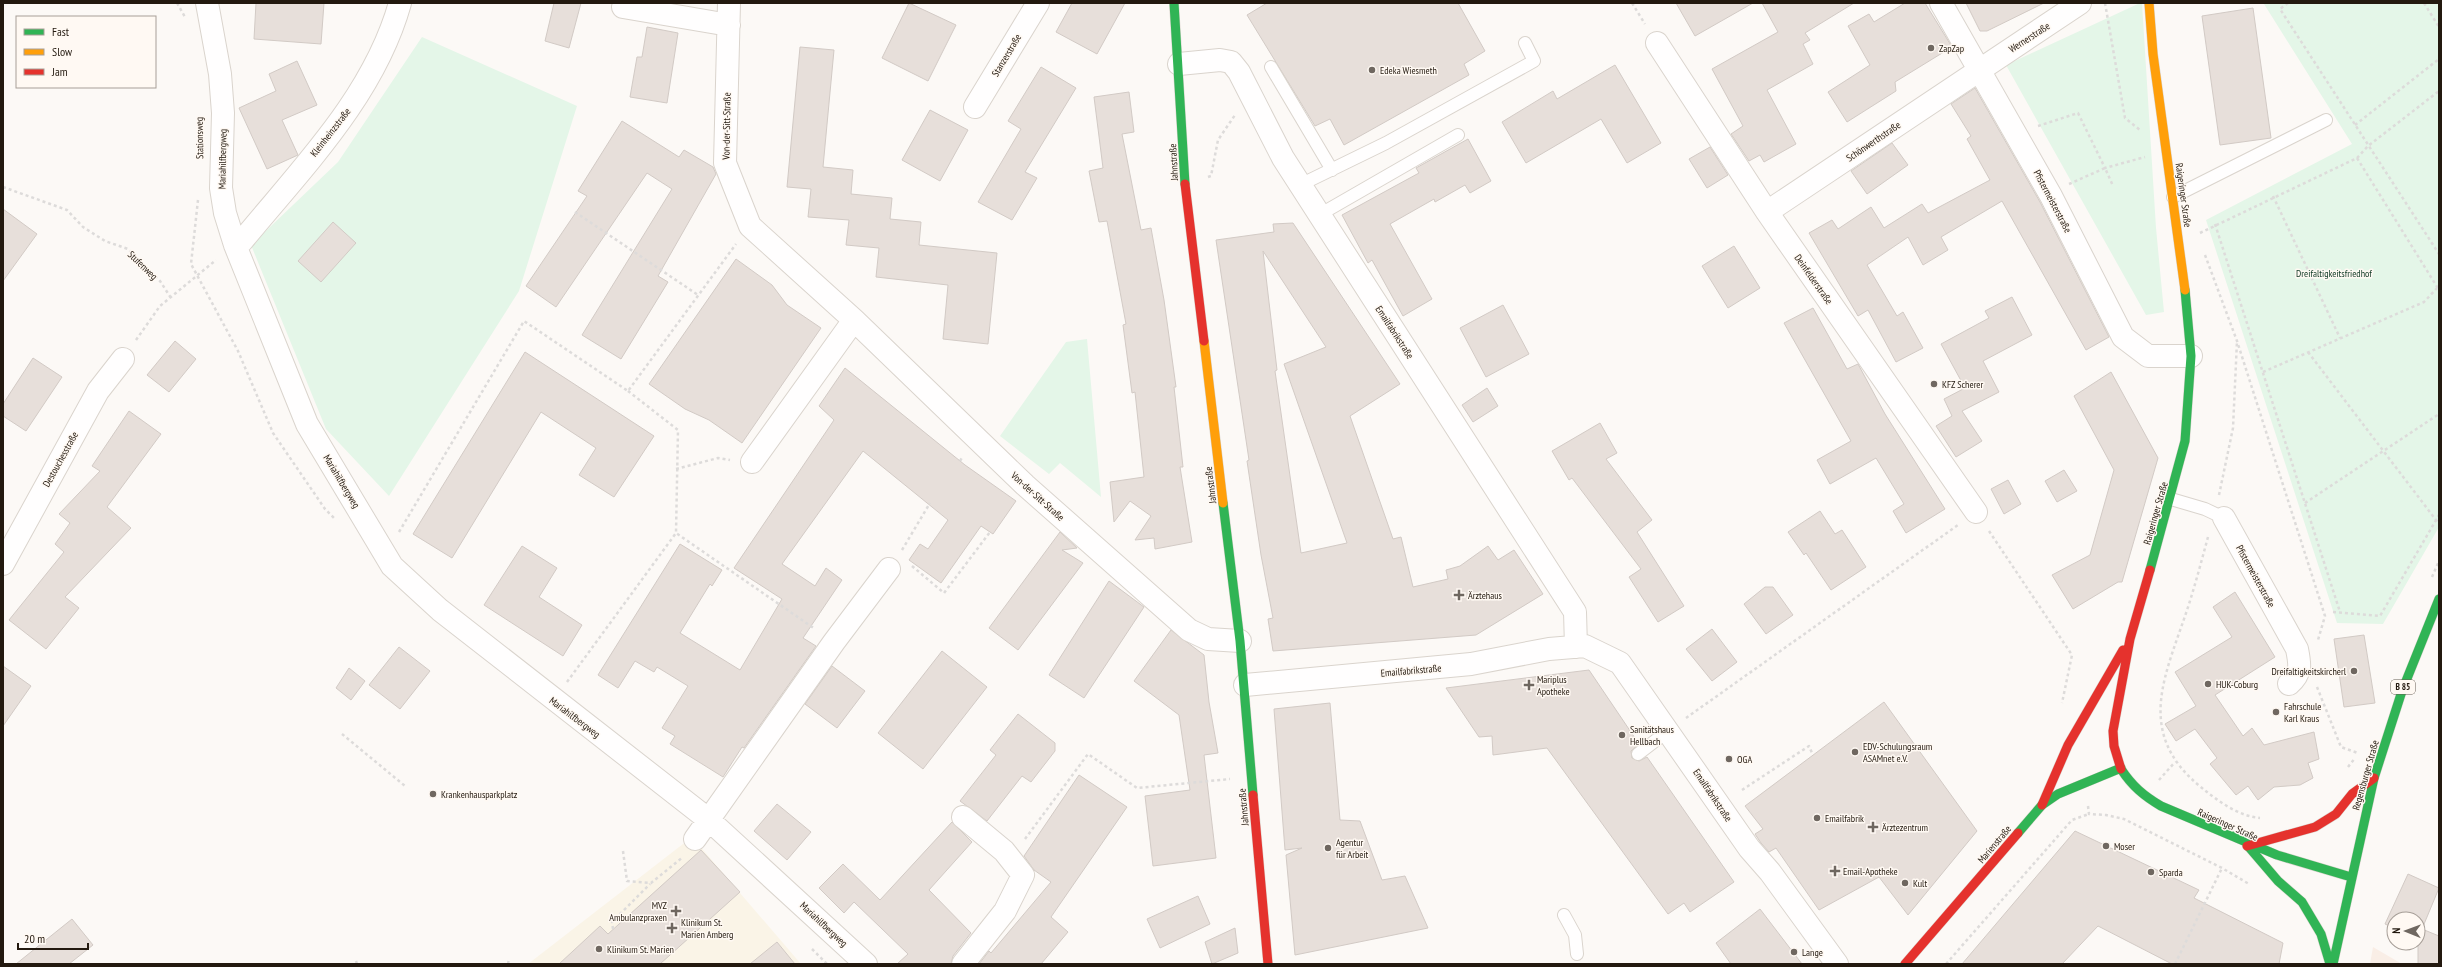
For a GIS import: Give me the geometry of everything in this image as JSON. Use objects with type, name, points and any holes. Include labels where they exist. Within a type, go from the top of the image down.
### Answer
[{"type":"main road","name":"Jahnstraße","points":[[1174,3],[1179,64],[1185,188],[1245,684],[1268,964]]},
{"type":"main road","name":"Raigeringer Straße","points":[[2149,3],[2153,54],[2173,197],[2192,356],[2185,442],[2171,499],[2130,639],[2113,731],[2114,746],[2121,768],[2131,784],[2147,798],[2247,846],[2306,866],[2351,877]]},
{"type":"main road","name":"Regensburger Straße","points":[[2333,964],[2374,778],[2402,691],[2438,602]]},
{"type":"main road","points":[[2042,805],[2052,775],[2101,684],[2130,639]]},
{"type":"main road","name":"Marienstraße","points":[[1905,964],[2042,805],[2058,794],[2121,768]]},
{"type":"main road","points":[[2330,964],[2321,934],[2302,902],[2278,881],[2247,846],[2291,835],[2315,827],[2336,814],[2352,794],[2374,778]]},
{"type":"street","name":"Mariahilfbergweg","points":[[207,3],[220,74],[224,113],[221,188],[225,213],[235,245],[307,424],[392,566],[440,610],[554,701],[709,820],[866,964]]},
{"type":"street","name":"Kleinheinzstraße","points":[[235,245],[242,241],[345,116],[392,30],[400,3]]},
{"type":"street","name":"Von-der-Sitt-Straße","points":[[729,3],[725,163],[750,226],[854,320],[1025,485],[1189,630],[1208,638],[1240,641]]},
{"type":"street","name":"Stanzerstraße","points":[[975,107],[1038,3]]},
{"type":"street","name":"Pfistermeisterstraße","points":[[1941,3],[2051,196],[2123,337],[2148,356],[2192,356]]},
{"type":"street","name":"Wernerstraße","points":[[1978,70],[2080,3]]},
{"type":"street","points":[[623,7],[729,24]]},
{"type":"street","name":"Deinfelderstraße","points":[[1658,43],[1768,212],[1976,512]]},
{"type":"street","name":"Emailfabrikstraße","points":[[1179,64],[1220,60],[1231,62],[1239,72],[1283,158],[1575,612],[1576,647]]},
{"type":"street","name":"Schönwerthstraße","points":[[1768,212],[1978,70]]},
{"type":"street","points":[[752,462],[854,320]]},
{"type":"street","name":"Destouchesstraße","points":[[3,564],[98,391],[123,359]]},
{"type":"street","name":"Pfistermeisterstraße","points":[[2219,515],[2297,649],[2300,673]]},
{"type":"street","points":[[692,846],[834,642],[890,569]]},
{"type":"street","name":"Emailfabrikstraße","points":[[1245,684],[1471,664],[1549,649],[1585,646],[1620,663],[1749,848],[1770,872],[1837,964]]},
{"type":"street","points":[[963,817],[1004,851],[1022,875],[1006,911],[963,964]]},
{"type":"lane","points":[[1300,185],[1386,143],[1534,60],[1524,43]]},
{"type":"lane","points":[[1271,67],[1332,170]]},
{"type":"lane","points":[[2173,197],[2326,120]]},
{"type":"lane","points":[[1319,215],[1458,135]]},
{"type":"lane","points":[[2171,499],[2219,515]]},
{"type":"lane","points":[[1638,754],[1668,731]]},
{"type":"lane","points":[[1564,915],[1575,936],[1577,954]]},
{"type":"path","points":[[177,3],[186,18]]},
{"type":"path","points":[[2106,3],[2125,118],[2167,151]]},
{"type":"path","points":[[2288,3],[2280,9],[2439,254]]},
{"type":"path","points":[[2424,3],[2439,27]]},
{"type":"path","points":[[2355,124],[2439,60]]},
{"type":"path","points":[[2198,234],[2215,224],[2273,196],[2357,158],[2368,146],[2439,91]]},
{"type":"path","points":[[1185,188],[1211,176],[1218,140],[1233,116],[1254,103]]},
{"type":"path","points":[[2014,133],[2078,113],[2113,186]]},
{"type":"path","points":[[2051,196],[2072,183],[2105,168],[2167,151]]},
{"type":"path","points":[[2263,372],[2424,302],[2439,288],[2357,158]]},
{"type":"path","name":"Stufenweg","points":[[3,187],[67,210],[84,227],[94,234],[105,241],[128,249],[160,281],[171,298]]},
{"type":"path","points":[[197,275],[191,264],[199,194]]},
{"type":"path","points":[[2273,196],[2340,338]]},
{"type":"path","points":[[575,212],[698,295]]},
{"type":"path","points":[[2215,224],[2340,612]]},
{"type":"path","points":[[628,391],[750,226]]},
{"type":"path","points":[[2196,226],[2200,241]]},
{"type":"path","points":[[123,359],[160,306],[235,245]]},
{"type":"path","points":[[2203,248],[2238,341],[2325,616],[2300,673],[2341,747],[2359,753]]},
{"type":"path","points":[[386,555],[524,322],[628,391],[678,430],[676,469],[676,533],[554,701]]},
{"type":"path","points":[[2238,341],[2233,428],[2219,515],[2168,662],[2161,700],[2162,734],[2175,762],[2188,776],[2220,802],[2250,817],[2264,818]]},
{"type":"path","points":[[2308,352],[2439,524]]},
{"type":"path","points":[[2305,503],[2439,414]]},
{"type":"path","points":[[676,469],[718,458]]},
{"type":"path","points":[[909,534],[930,503]]},
{"type":"path","points":[[1668,731],[1976,512],[2072,655],[2061,709]]},
{"type":"path","points":[[2333,612],[2380,616],[2439,515]]},
{"type":"path","points":[[922,574],[944,593],[990,532]]},
{"type":"path","points":[[676,533],[834,642]]},
{"type":"path","points":[[342,734],[405,786]]},
{"type":"path","points":[[1742,790],[1809,746],[1812,753]]},
{"type":"path","points":[[1010,859],[1088,754],[1137,788],[1252,777]]},
{"type":"path","points":[[2085,782],[2089,814]]},
{"type":"path","points":[[1946,964],[2072,820],[2089,814],[2106,814],[2124,819],[2222,868],[2254,887]]},
{"type":"path","points":[[613,929],[612,922],[651,883],[692,846]]},
{"type":"path","points":[[623,851],[627,881],[651,883]]},
{"type":"path","points":[[2175,964],[2222,868]]},
{"type":"path","points":[[508,959],[508,964]]},
{"type":"shaded area","name":"Klinikum St. Marien Amberg","points":[[692,837],[801,964],[528,964]]},
{"type":"shaded area","points":[[2373,947],[2402,964],[2370,964]]},
{"type":"green space","points":[[2142,3],[2156,228],[2164,312],[2146,315],[2006,65]]},
{"type":"green space","name":"Dreifaltigkeitsfriedhof","points":[[2439,3],[2439,527],[2383,624],[2337,623],[2206,220],[2352,144],[2264,4]]},
{"type":"green space","points":[[422,37],[577,106],[519,291],[389,496],[326,429],[251,245],[338,162]]},
{"type":"green space","points":[[1087,339],[1101,497],[1060,463],[1049,474],[1000,436],[1066,342]]},
{"type":"building","points":[[256,3],[324,3],[321,44],[254,39]]},
{"type":"building","points":[[554,3],[581,3],[569,48],[545,41]]},
{"type":"building","points":[[909,3],[956,25],[928,81],[882,58]]},
{"type":"building","points":[[1072,3],[1125,3],[1097,54],[1056,32]]},
{"type":"building","name":"Edeka Wiesmeth","points":[[1267,3],[1458,3],[1485,51],[1464,64],[1469,75],[1344,145],[1330,119],[1315,126],[1247,15]]},
{"type":"building","points":[[1676,3],[1753,3],[1695,36]]},
{"type":"building","points":[[1762,3],[1854,3],[1805,33],[1810,40],[1803,44],[1813,64],[1767,90],[1796,144],[1764,162],[1760,155],[1749,161],[1731,134],[1743,126],[1712,69],[1778,32]]},
{"type":"building","points":[[1905,3],[1925,3],[1952,47],[1895,82],[1896,91],[1847,122],[1828,92],[1870,65],[1848,26],[1869,14],[1874,22]]},
{"type":"building","points":[[1966,3],[2044,3],[1987,31],[1980,31]]},
{"type":"building","points":[[2253,8],[2271,138],[2220,145],[2202,16]]},
{"type":"building","points":[[647,27],[678,33],[667,103],[630,97],[637,57],[642,57]]},
{"type":"building","points":[[800,47],[834,50],[823,167],[853,170],[851,194],[892,198],[890,219],[921,222],[919,245],[997,253],[988,344],[943,339],[948,285],[876,277],[879,248],[846,245],[849,220],[808,217],[811,189],[787,187]]},
{"type":"building","points":[[297,61],[317,105],[282,120],[298,155],[267,169],[239,108],[276,91],[269,74]]},
{"type":"building","points":[[1615,65],[1661,143],[1627,163],[1601,119],[1526,163],[1502,122],[1553,91],[1557,99]]},
{"type":"building","points":[[1041,67],[1076,88],[1025,172],[1037,178],[1012,220],[978,202],[1021,129],[1008,121]]},
{"type":"building","points":[[1975,88],[2040,202],[2109,337],[2086,350],[2002,201],[1941,237],[1948,250],[1923,265],[1908,237],[1867,265],[1897,316],[1903,312],[1923,348],[1896,362],[1868,310],[1858,316],[1809,233],[1832,220],[1838,229],[1871,207],[1884,228],[1922,204],[1928,213],[1990,180],[1967,139],[1971,136],[1951,104]]},
{"type":"building","points":[[1129,92],[1134,132],[1122,134],[1141,230],[1151,228],[1164,300],[1176,387],[1174,387],[1183,467],[1180,467],[1192,542],[1155,549],[1154,538],[1135,540],[1151,516],[1130,501],[1114,522],[1110,482],[1144,477],[1135,392],[1132,393],[1123,325],[1126,324],[1107,221],[1099,222],[1089,171],[1103,168],[1094,97]]},
{"type":"building","points":[[930,110],[968,130],[940,181],[902,160]]},
{"type":"building","points":[[622,121],[679,157],[684,150],[713,167],[716,174],[658,276],[668,282],[621,359],[582,335],[672,189],[647,173],[556,307],[526,286],[587,196],[578,191]]},
{"type":"building","points":[[1468,139],[1491,181],[1470,193],[1465,185],[1435,202],[1434,199],[1390,224],[1432,299],[1403,316],[1372,260],[1368,263],[1342,215],[1419,173],[1416,168]]},
{"type":"building","points":[[1892,143],[1908,165],[1867,194],[1851,171]]},
{"type":"building","points":[[1710,147],[1728,175],[1707,188],[1689,159]]},
{"type":"building","points":[[3,209],[37,234],[3,281]]},
{"type":"building","points":[[333,222],[356,243],[321,282],[298,261]]},
{"type":"building","points":[[1293,223],[1400,384],[1350,416],[1393,539],[1401,537],[1413,587],[1448,579],[1446,570],[1460,566],[1488,546],[1498,560],[1514,550],[1543,594],[1476,635],[1273,651],[1268,619],[1273,618],[1261,555],[1247,461],[1249,460],[1216,240],[1274,232],[1273,224]],"holes":[[[1263,251],[1326,347],[1284,364],[1347,543],[1301,553],[1275,371],[1277,370]]]},
{"type":"building","points":[[1734,246],[1760,288],[1728,308],[1702,266]]},
{"type":"building","points":[[736,259],[772,285],[787,305],[821,328],[742,443],[709,420],[685,409],[649,384]]},
{"type":"building","points":[[2012,297],[2032,335],[1983,361],[1999,392],[1962,411],[1982,441],[1956,457],[1936,426],[1952,416],[1944,399],[1965,388],[1941,344],[1989,318],[1985,311]]},
{"type":"building","points":[[1503,305],[1529,354],[1486,377],[1460,328]]},
{"type":"building","points":[[1813,308],[1847,369],[1858,364],[1885,414],[1945,509],[1906,533],[1893,511],[1904,504],[1876,458],[1830,484],[1817,460],[1851,441],[1784,323]]},
{"type":"building","points":[[175,341],[196,359],[169,392],[147,375]]},
{"type":"building","points":[[525,352],[654,436],[614,497],[579,475],[596,448],[541,412],[452,558],[413,534]]},
{"type":"building","points":[[33,358],[62,377],[26,431],[3,416],[3,404]]},
{"type":"building","points":[[845,368],[965,465],[1016,501],[993,534],[981,526],[941,583],[909,560],[920,544],[928,549],[948,520],[863,451],[782,564],[815,586],[826,568],[842,580],[803,638],[816,646],[744,748],[742,747],[723,777],[670,744],[675,736],[662,728],[688,686],[657,667],[654,672],[635,661],[618,688],[598,675],[680,544],[722,570],[712,586],[710,584],[680,633],[740,670],[782,599],[734,568],[834,420],[819,406]]},
{"type":"building","points":[[2111,372],[2158,458],[2122,582],[2118,582],[2073,609],[2052,575],[2090,555],[2114,470],[2074,396]]},
{"type":"building","points":[[1487,388],[1498,406],[1473,422],[1462,405]]},
{"type":"building","points":[[129,411],[161,434],[107,507],[131,528],[65,597],[79,608],[46,649],[9,620],[64,552],[55,544],[70,523],[59,514],[100,471],[92,466]]},
{"type":"building","points":[[1600,423],[1617,453],[1606,459],[1652,520],[1637,532],[1684,606],[1658,622],[1629,577],[1641,569],[1572,478],[1569,480],[1552,451]]},
{"type":"building","points":[[2064,470],[2077,491],[2057,502],[2045,481]]},
{"type":"building","points":[[2008,480],[2021,504],[2004,514],[1991,489]]},
{"type":"building","points":[[1820,511],[1835,534],[1842,530],[1866,567],[1831,590],[1806,553],[1804,555],[1788,532]]},
{"type":"building","points":[[1060,532],[1077,548],[1062,550],[1083,563],[1018,650],[989,628]]},
{"type":"building","points":[[522,546],[557,568],[539,597],[582,625],[563,656],[484,605]]},
{"type":"building","points":[[1109,581],[1144,607],[1084,698],[1049,675]]},
{"type":"building","points":[[1765,587],[1773,587],[1793,615],[1766,634],[1744,604]]},
{"type":"building","points":[[2235,592],[2275,657],[2215,695],[2243,736],[2252,728],[2264,745],[2314,732],[2319,759],[2308,763],[2313,778],[2300,785],[2274,787],[2258,800],[2248,786],[2236,795],[2210,764],[2217,758],[2195,729],[2176,741],[2165,724],[2196,706],[2175,672],[2232,637],[2213,607]]},
{"type":"building","points":[[1712,629],[1737,662],[1712,681],[1686,649]]},
{"type":"building","points":[[1171,630],[1204,655],[1209,702],[1218,753],[1204,755],[1216,858],[1153,866],[1145,796],[1190,790],[1179,715],[1134,681]]},
{"type":"building","name":"Dreifaltigkeitskircherl","points":[[2364,635],[2375,703],[2344,707],[2334,639]]},
{"type":"building","points":[[399,647],[430,671],[400,709],[369,685]]},
{"type":"building","points":[[942,651],[987,687],[923,769],[878,733]]},
{"type":"building","points":[[3,666],[31,686],[3,726]]},
{"type":"building","points":[[832,666],[865,691],[837,728],[805,704]]},
{"type":"building","points":[[349,668],[365,681],[351,700],[336,688]]},
{"type":"building","points":[[1589,670],[1639,744],[1631,751],[1632,758],[1639,761],[1647,757],[1734,882],[1690,912],[1684,903],[1668,914],[1547,748],[1493,755],[1492,736],[1479,737],[1446,688]]},
{"type":"building","points":[[1884,702],[1977,831],[1908,915],[1879,877],[1819,910],[1776,848],[1769,852],[1761,843],[1755,834],[1763,829],[1745,806]]},
{"type":"building","name":"Agentur für Arbeit","points":[[1330,703],[1340,820],[1360,821],[1382,880],[1405,876],[1428,928],[1295,955],[1286,855],[1302,848],[1285,850],[1274,709]]},
{"type":"building","points":[[1018,714],[1055,743],[1055,751],[1031,782],[1022,776],[987,821],[960,801],[996,755],[990,750]]},
{"type":"building","points":[[1079,775],[1127,807],[1051,917],[1068,932],[1041,964],[979,964],[989,951],[991,953],[1051,882],[1034,870],[1024,856]]},
{"type":"building","points":[[777,804],[811,832],[787,860],[754,831]]},
{"type":"building","points":[[952,822],[972,842],[929,890],[971,933],[953,956],[951,964],[897,964],[908,954],[854,902],[844,913],[819,888],[843,864],[880,900]]},
{"type":"building","points":[[2075,831],[2199,890],[2194,898],[2283,943],[2279,964],[2172,964],[2098,926],[2062,964],[1962,964]]},
{"type":"building","name":"MVZ Ambulanzpraxen","points":[[701,850],[740,892],[660,964],[559,964],[600,926],[608,934]]},
{"type":"building","points":[[2408,874],[2439,888],[2426,919],[2426,911],[2391,911]]},
{"type":"building","points":[[1198,896],[1210,924],[1160,948],[1147,919]]},
{"type":"building","points":[[1760,909],[1802,964],[1731,964],[1716,943]]},
{"type":"building","points":[[72,919],[93,945],[69,964],[16,964]]},
{"type":"building","points":[[1235,928],[1238,953],[1212,964],[1205,942]]},
{"type":"building","points":[[2426,931],[2439,936],[2439,964],[2418,964],[2418,951],[2426,951]]},
{"type":"building","points":[[777,942],[795,964],[750,964]]},
{"type":"traffic: fast","points":[[1174,3],[1185,184]]},
{"type":"traffic: fast","points":[[2150,570],[2185,441],[2191,356],[2185,290]]},
{"type":"traffic: fast","points":[[1223,503],[1240,641],[1253,795]]},
{"type":"traffic: fast","points":[[2333,964],[2374,778],[2402,691],[2439,599]]},
{"type":"traffic: fast","points":[[2018,833],[2042,805],[2058,794],[2121,768]]},
{"type":"traffic: fast","points":[[2121,769],[2139,790],[2161,806],[2277,855],[2351,877]]},
{"type":"traffic: fast","points":[[2248,846],[2278,881],[2302,902],[2321,934],[2330,964]]},
{"type":"traffic: slow","points":[[2149,3],[2153,54],[2185,290]]},
{"type":"traffic: slow","points":[[1204,341],[1223,503]]},
{"type":"traffic: jam","points":[[1185,184],[1204,341]]},
{"type":"traffic: jam","points":[[2121,769],[2114,746],[2113,731],[2130,639],[2150,570]]},
{"type":"traffic: jam","points":[[2042,805],[2068,745],[2123,650]]},
{"type":"traffic: jam","points":[[2247,846],[2315,827],[2336,814],[2352,794],[2374,778]]},
{"type":"traffic: jam","points":[[1253,795],[1268,964]]},
{"type":"traffic: jam","points":[[1905,964],[2018,833]]},
{"type":"place","name":"ZapZap","points":[[1931,48]]},
{"type":"place","name":"Edeka Wiesmeth","points":[[1372,70]]},
{"type":"place","name":"KFZ Scherer","points":[[1934,384]]},
{"type":"place","name":"Ärztehaus","points":[[1459,595]]},
{"type":"place","name":"Dreifaltigkeitskircherl","points":[[2354,671]]},
{"type":"place","name":"HUK-Coburg","points":[[2208,684]]},
{"type":"place","name":"Mariplus Apotheke","points":[[1529,685]]},
{"type":"place","name":"Fahrschule Karl Kraus","points":[[2276,712]]},
{"type":"place","name":"Sanitätshaus Hellbach","points":[[1622,735]]},
{"type":"place","name":"EDV-Schulungsraum ASAMnet e.V.","points":[[1855,752]]},
{"type":"place","name":"OGA","points":[[1729,759]]},
{"type":"place","name":"Krankenhausparkplatz","points":[[433,794]]},
{"type":"place","name":"Emailfabrik","points":[[1817,818]]},
{"type":"place","name":"Ärztezentrum","points":[[1873,827]]},
{"type":"place","name":"Moser","points":[[2106,846]]},
{"type":"place","name":"Agentur für Arbeit","points":[[1328,848]]},
{"type":"place","name":"Email-Apotheke","points":[[1835,871]]},
{"type":"place","name":"Sparda","points":[[2151,872]]},
{"type":"place","name":"Kult","points":[[1905,883]]},
{"type":"place","name":"MVZ Ambulanzpraxen","points":[[676,911]]},
{"type":"place","name":"Klinikum St. Marien Amberg","points":[[672,928]]},
{"type":"place","name":"Klinikum St. Marien","points":[[599,949]]},
{"type":"place","name":"Lange","points":[[1794,952]]}]
